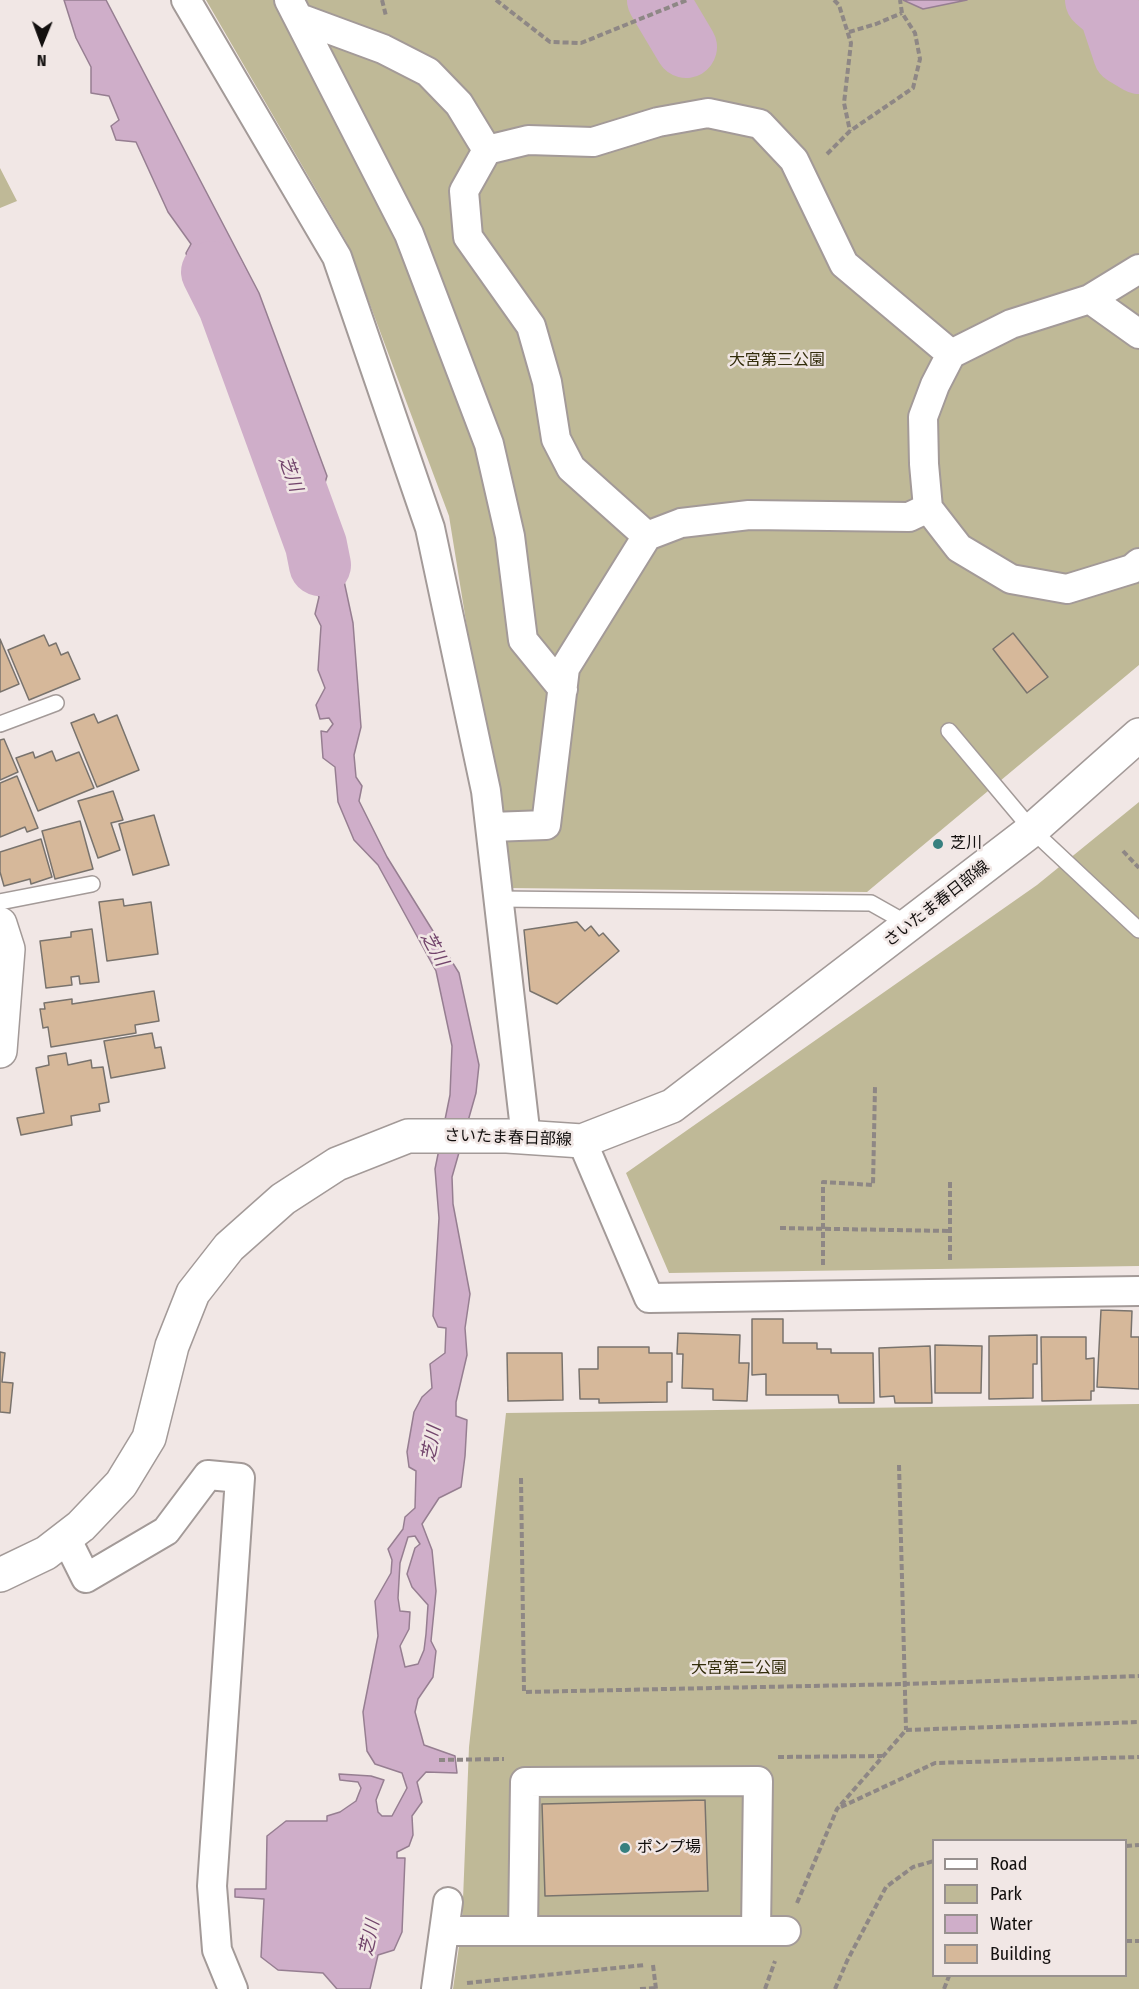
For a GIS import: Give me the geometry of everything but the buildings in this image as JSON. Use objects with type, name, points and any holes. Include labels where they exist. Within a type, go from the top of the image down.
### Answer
[{"type":"main road","name":"さいたま春日部線","points":[[0,1575],[46,1553],[81,1526],[122,1484],[149,1438],[172,1346],[193,1293],[229,1247],[283,1200],[337,1164],[408,1136],[516,1137],[582,1141],[672,1106],[1032,830],[1139,735]]},
{"type":"main road","points":[[0,924],[8,949],[0,1051]]},
{"type":"street","points":[[186,0],[337,257],[430,528],[491,827],[499,899],[516,1137]]},
{"type":"street","points":[[294,9],[409,234],[489,444],[510,536],[523,640],[563,689]]},
{"type":"street","points":[[294,9],[428,72],[459,104],[487,150]]},
{"type":"street","points":[[647,536],[571,468],[556,439],[547,382],[531,326],[468,237],[464,191],[487,150],[528,140],[593,142],[658,122],[708,113],[760,124],[794,160],[844,264],[951,354]]},
{"type":"street","points":[[1139,269],[1090,299],[1011,324],[951,354],[935,385],[923,417],[928,508],[958,548],[1011,579],[1067,589],[1132,569],[1139,563]]},
{"type":"street","points":[[1090,299],[1139,334]]},
{"type":"street","points":[[491,827],[546,825],[565,668],[647,536],[681,523],[749,515],[909,517],[928,508]]},
{"type":"street","points":[[582,1141],[649,1298],[1139,1291]]},
{"type":"street","points":[[66,1538],[86,1578],[166,1531],[208,1475],[240,1478],[212,1886],[217,1950],[233,1989]]},
{"type":"street","points":[[523,1931],[525,1782],[758,1781],[756,1931]]},
{"type":"street","points":[[436,1987],[448,1902]]},
{"type":"street","points":[[444,1931],[786,1931]]},
{"type":"lane","points":[[0,724],[56,703]]},
{"type":"lane","points":[[949,731],[1032,830],[1139,930]]},
{"type":"lane","points":[[0,902],[92,884]]},
{"type":"lane","points":[[499,899],[871,903],[910,925]]},
{"type":"path","points":[[496,0],[550,42],[581,43],[687,0]]},
{"type":"path","points":[[834,0],[849,32],[850,54],[844,103],[850,130]]},
{"type":"path","points":[[803,178],[850,130],[914,88],[920,59],[915,33],[902,13],[900,0]]},
{"type":"path","points":[[849,32],[902,13]]},
{"type":"path","points":[[1123,851],[1139,868]]},
{"type":"path","points":[[824,1296],[823,1182],[873,1185],[875,1087]]},
{"type":"path","points":[[950,1182],[950,1293]]},
{"type":"path","points":[[780,1228],[950,1231]]},
{"type":"path","points":[[765,1989],[786,1931],[837,1809],[906,1730],[899,1465]]},
{"type":"path","points":[[521,1478],[524,1692],[905,1684],[1139,1676]]},
{"type":"path","points":[[906,1730],[1139,1722]]},
{"type":"path","points":[[837,1809],[934,1763],[1139,1757]]},
{"type":"path","points":[[835,1989],[847,1960],[886,1887],[913,1867],[932,1861]]},
{"type":"path","points":[[436,1987],[663,1964]]},
{"type":"path","points":[[640,1989],[656,1988],[653,1965]]},
{"type":"green space","name":"大宮第三公園","points":[[206,0],[1139,0],[1139,665],[867,892],[509,888],[449,516],[347,243]]},
{"type":"green space","points":[[0,168],[17,201],[0,208]]},
{"type":"green space","points":[[1139,802],[1139,1266],[669,1273],[626,1173],[1037,885]]},
{"type":"green space","name":"大宮第二公園","points":[[1139,1404],[1139,1989],[453,1989],[462,1925],[469,1747],[506,1413]]},
{"type":"water","points":[[64,0],[106,0],[259,293],[327,476],[322,493],[329,537],[338,553],[353,623],[361,727],[354,755],[356,777],[362,786],[359,801],[387,857],[459,973],[479,1065],[476,1093],[452,1177],[453,1204],[470,1294],[465,1328],[467,1355],[456,1402],[456,1416],[467,1420],[465,1456],[461,1487],[439,1498],[422,1524],[432,1550],[436,1591],[431,1641],[436,1651],[433,1677],[418,1699],[415,1712],[424,1745],[455,1756],[457,1773],[426,1772],[417,1782],[422,1802],[412,1816],[413,1835],[409,1846],[397,1852],[397,1858],[405,1858],[402,1932],[394,1950],[378,1955],[370,1989],[337,1989],[323,1973],[278,1970],[261,1957],[264,1899],[235,1897],[235,1889],[266,1889],[267,1836],[286,1821],[327,1821],[327,1816],[340,1812],[356,1801],[361,1788],[358,1782],[340,1780],[339,1774],[371,1776],[384,1780],[376,1800],[378,1812],[382,1816],[392,1816],[407,1788],[402,1773],[375,1764],[367,1751],[363,1712],[378,1636],[375,1601],[391,1573],[392,1560],[388,1549],[403,1529],[405,1517],[415,1508],[416,1471],[409,1467],[407,1452],[414,1412],[422,1397],[432,1388],[430,1364],[445,1353],[446,1328],[438,1327],[433,1316],[439,1218],[435,1169],[450,1095],[452,1046],[436,971],[378,865],[354,840],[338,802],[335,767],[323,758],[321,731],[327,732],[333,724],[329,718],[320,719],[316,705],[325,688],[318,670],[321,626],[315,614],[319,597],[312,583],[307,558],[312,551],[309,544],[299,538],[296,527],[297,510],[293,489],[300,474],[292,452],[289,448],[277,449],[262,383],[214,290],[204,290],[201,269],[189,264],[186,253],[191,244],[168,212],[136,142],[116,140],[111,126],[119,120],[109,96],[91,93],[91,67],[76,38]],"holes":[[[415,1536],[420,1544],[415,1548],[407,1574],[412,1587],[428,1605],[426,1634],[424,1650],[418,1664],[405,1667],[400,1646],[409,1629],[410,1612],[400,1611],[398,1598],[400,1563],[408,1537]]]},
{"type":"water","points":[[903,0],[967,0],[923,9]]},
{"type":"waterway","points":[[658,0],[686,47]]},
{"type":"waterway","points":[[1096,0],[1110,12],[1124,54],[1139,63]]},
{"type":"waterway","name":"芝川","points":[[212,272],[229,306],[316,545],[320,565]]},
{"type":"place","name":"芝川","points":[[938,844]]},
{"type":"place","name":"ポンプ場","points":[[625,1848]]}]
